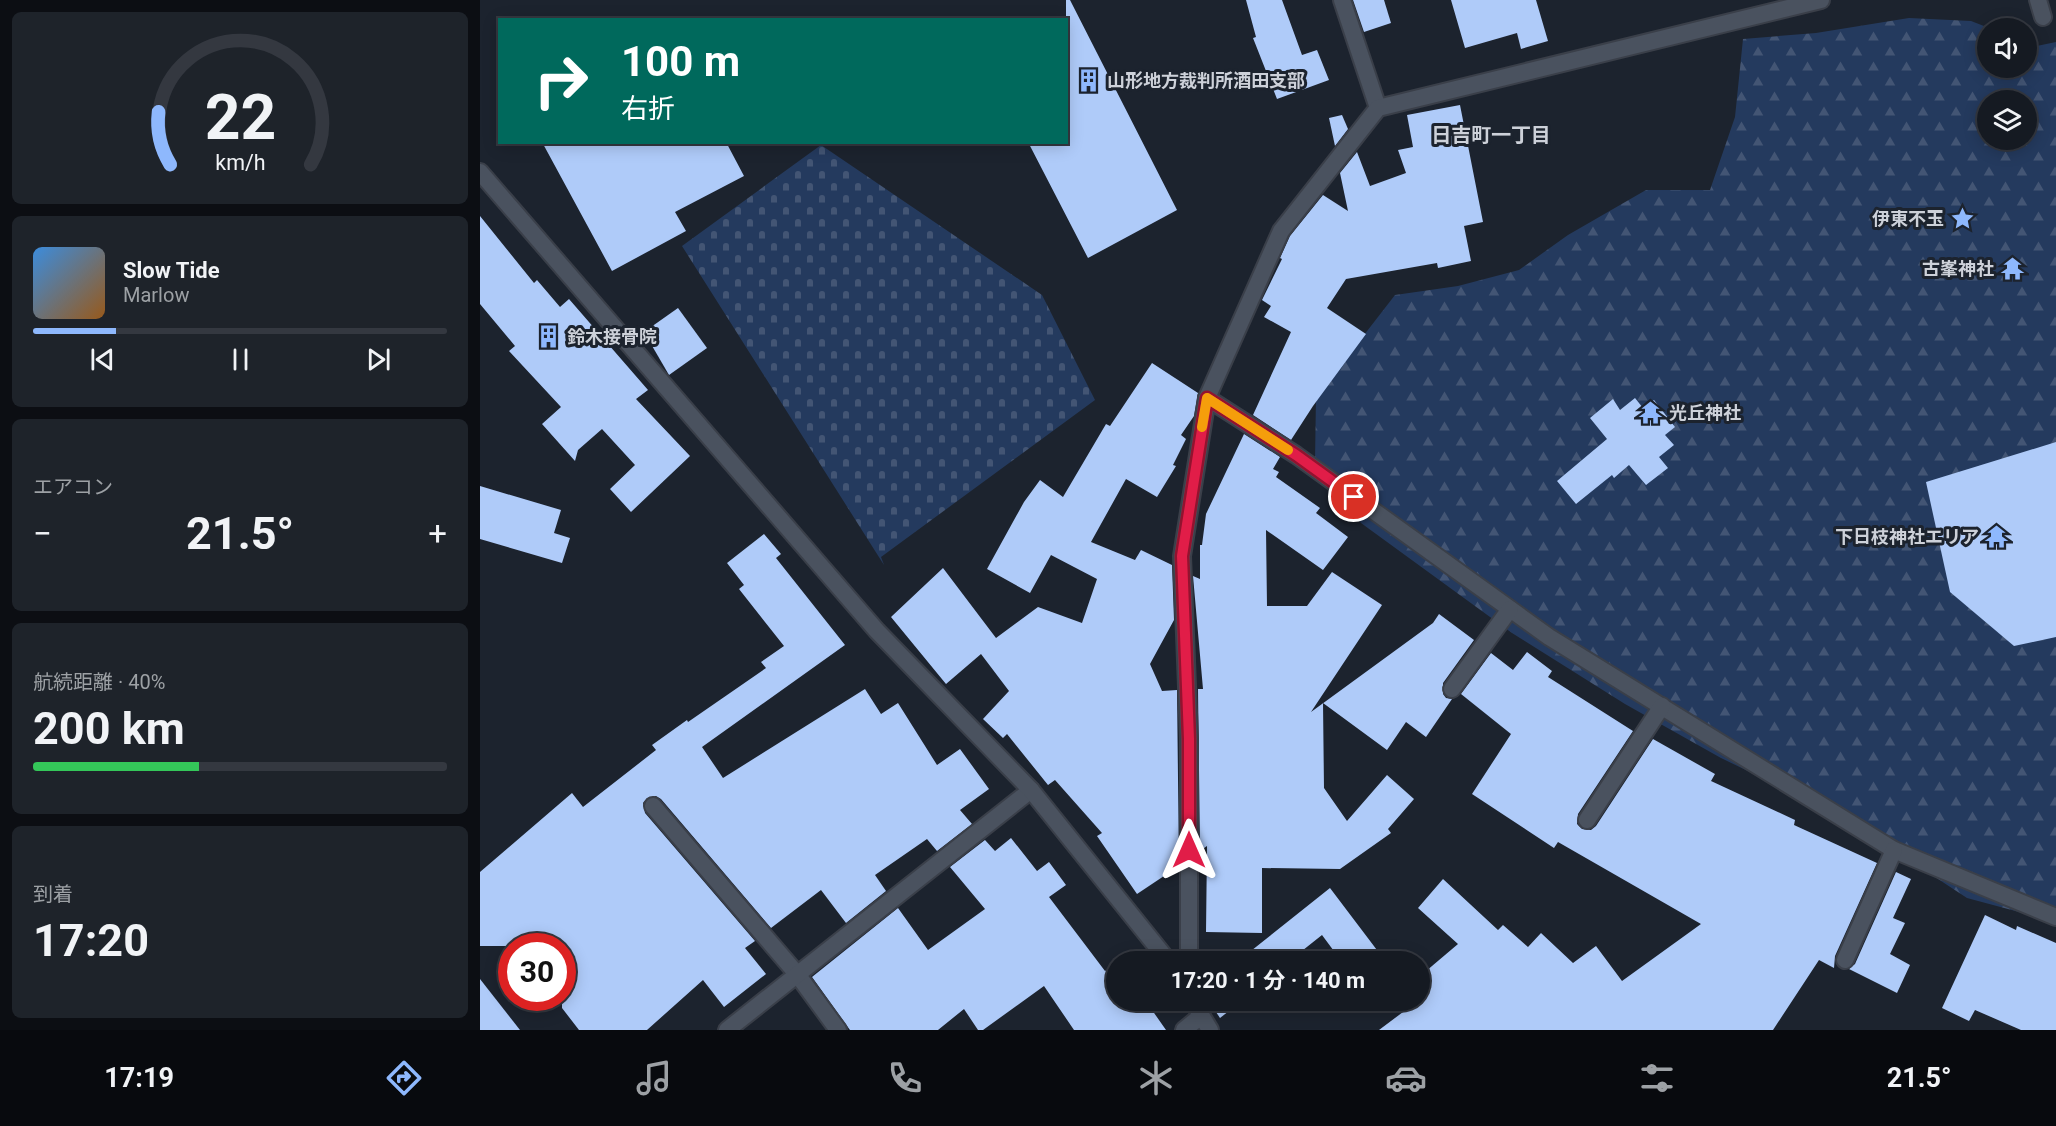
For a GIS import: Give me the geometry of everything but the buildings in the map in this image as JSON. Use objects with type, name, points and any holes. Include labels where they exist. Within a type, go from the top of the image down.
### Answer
[{"type":"street","points":[[1342,0],[1378,108]]},
{"type":"street","points":[[1189,951],[1189,739],[1182,556],[1207,398],[1281,231],[1378,108],[1821,0]]},
{"type":"street","points":[[2038,0],[2043,17]]},
{"type":"street","points":[[480,172],[877,631],[1031,790],[1160,951]]},
{"type":"street","points":[[1207,398],[1296,455],[1549,637],[1894,850],[2056,917]]},
{"type":"street","points":[[1452,690],[1510,609]]},
{"type":"street","points":[[1587,820],[1662,706]]},
{"type":"street","points":[[727,1030],[1031,790]]},
{"type":"street","points":[[653,806],[797,975],[838,1030]]},
{"type":"street","points":[[1845,960],[1894,850]]},
{"type":"street","points":[[1184,1030],[1203,1016]]},
{"type":"green space","points":[[1909,18],[1971,21],[1977,23],[1977,78],[2037,78],[2037,46],[2056,42],[2056,922],[1967,898],[1845,818],[1721,758],[1625,704],[1512,633],[1361,523],[1315,462],[1316,397],[1395,295],[1458,286],[1519,270],[1568,235],[1646,190],[1710,190],[1735,117],[1743,39],[1816,33]]},
{"type":"green space","points":[[821,145],[1042,295],[1095,400],[881,557],[884,565],[682,246]]},
{"type":"slow traffic","points":[[1202,427],[1207,398],[1288,450]]},
{"type":"place","name":"山形地方裁判所酒田支部","points":[[1089,81]]},
{"type":"place","name":"伊東不玉","points":[[1962,219]]},
{"type":"place","name":"古峯神社","points":[[2012,269]]},
{"type":"place","name":"鈴木接骨院","points":[[549,337]]},
{"type":"place","name":"光丘神社","points":[[1651,413]]},
{"type":"place","name":"下日枝神社エリア","points":[[1997,537]]},
{"type":"district","name":"日吉町一丁目","points":[[1491,135]]},
{"type":"route","points":[[1189,850],[1189,739],[1182,556],[1207,398],[1296,455],[1354,497]]}]
